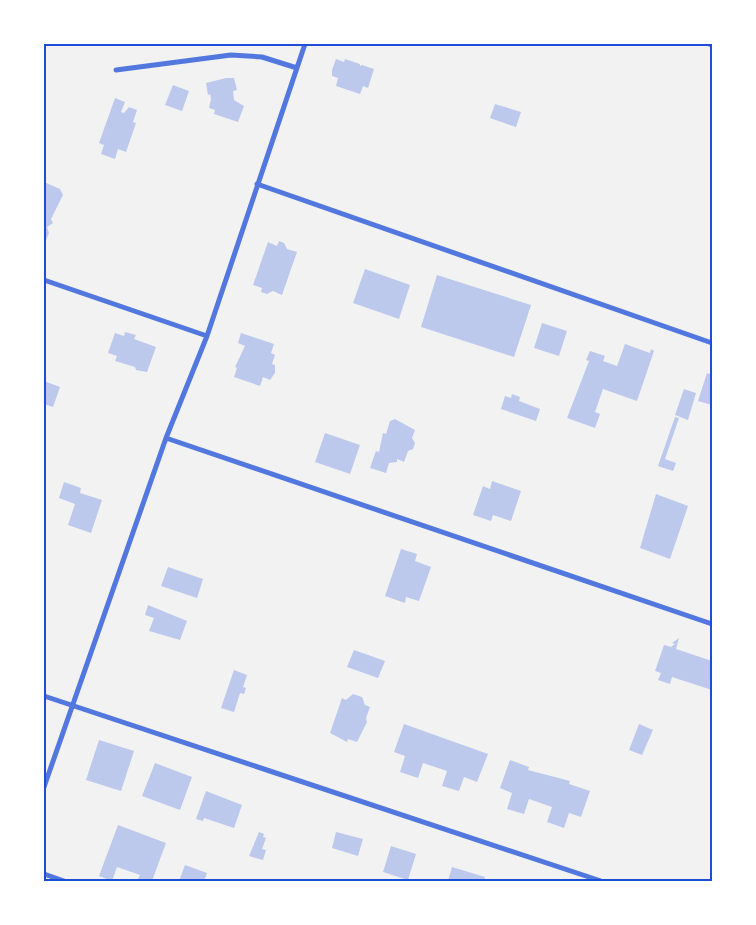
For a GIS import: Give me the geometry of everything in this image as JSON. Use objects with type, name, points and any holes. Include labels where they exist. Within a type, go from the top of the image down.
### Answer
[{"type":"street","points":[[44,787],[166,438],[207,336],[305,44]]},
{"type":"street","points":[[116,70],[231,56],[262,57],[296,68]]},
{"type":"street","points":[[257,184],[712,343]]},
{"type":"street","points":[[44,280],[207,336]]},
{"type":"street","points":[[166,438],[712,624]]},
{"type":"street","points":[[44,696],[601,881]]},
{"type":"street","points":[[44,874],[64,881]]},
{"type":"building","points":[[336,59],[344,62],[345,59],[360,64],[360,66],[374,69],[368,88],[363,86],[360,94],[336,86],[338,78],[332,76],[332,70]]},
{"type":"building","points":[[234,78],[237,90],[233,91],[234,100],[244,106],[238,122],[214,114],[215,110],[209,108],[211,99],[210,94],[208,95],[206,83]]},
{"type":"building","points":[[173,85],[189,91],[182,111],[165,105]]},
{"type":"building","points":[[115,98],[125,102],[121,112],[124,113],[129,107],[137,110],[133,122],[136,123],[126,152],[118,149],[115,159],[101,154],[104,145],[99,143]]},
{"type":"building","points":[[495,104],[521,112],[516,127],[490,118]]},
{"type":"building","points":[[44,182],[60,189],[63,195],[51,219],[53,223],[47,227],[49,233],[44,245]]},
{"type":"building","points":[[279,241],[284,243],[287,249],[297,252],[282,295],[273,291],[267,294],[261,292],[262,288],[253,285],[268,242],[277,246]]},
{"type":"building","points":[[365,269],[410,285],[399,319],[353,303]]},
{"type":"building","points":[[437,275],[531,305],[514,357],[421,327]]},
{"type":"building","points":[[542,323],[567,331],[559,356],[534,348]]},
{"type":"building","points":[[125,332],[136,335],[134,339],[156,347],[147,372],[136,370],[135,367],[115,361],[117,356],[108,353],[115,333],[124,336]]},
{"type":"building","points":[[241,333],[274,344],[271,353],[275,355],[272,364],[275,365],[275,373],[270,380],[263,377],[260,386],[234,377],[237,368],[235,367],[245,346],[238,343]]},
{"type":"building","points":[[625,344],[650,353],[651,349],[654,351],[637,401],[603,389],[595,412],[600,414],[595,428],[567,418],[589,361],[586,360],[590,351],[605,356],[603,361],[617,366]]},
{"type":"building","points":[[707,373],[712,375],[712,405],[698,401]]},
{"type":"building","points":[[44,381],[60,387],[53,407],[44,404]]},
{"type":"building","points":[[684,389],[696,393],[688,420],[675,415]]},
{"type":"building","points":[[512,394],[520,397],[519,401],[540,409],[536,421],[501,409],[505,396],[511,398]]},
{"type":"building","points":[[675,417],[679,418],[665,459],[676,463],[673,471],[658,466]]},
{"type":"building","points":[[395,419],[415,430],[412,438],[415,443],[413,449],[408,451],[404,462],[397,459],[397,462],[389,463],[386,473],[370,468],[376,451],[379,452],[383,433],[386,434],[390,421]]},
{"type":"building","points":[[325,433],[360,445],[350,474],[315,462]]},
{"type":"building","points":[[492,481],[521,491],[511,521],[493,515],[491,521],[473,515],[483,486],[490,489]]},
{"type":"building","points":[[64,482],[81,488],[80,493],[102,500],[91,533],[68,525],[75,504],[59,498]]},
{"type":"building","points":[[656,494],[688,506],[670,559],[640,548]]},
{"type":"building","points":[[401,549],[417,554],[415,561],[431,567],[419,601],[406,597],[405,603],[385,596]]},
{"type":"building","points":[[168,567],[203,579],[197,598],[161,586]]},
{"type":"building","points":[[148,605],[187,621],[180,640],[149,631],[154,618],[145,615]]},
{"type":"building","points":[[679,638],[676,649],[712,661],[712,690],[672,677],[670,684],[658,680],[661,673],[655,671],[664,645],[671,647],[675,644],[672,643]]},
{"type":"building","points":[[354,650],[385,661],[378,678],[347,667]]},
{"type":"building","points":[[234,670],[247,675],[243,687],[246,688],[244,694],[240,693],[234,712],[221,708]]},
{"type":"building","points":[[353,694],[362,697],[365,705],[370,707],[366,718],[367,722],[357,742],[348,739],[347,742],[330,733],[342,698],[346,700]]},
{"type":"building","points":[[404,724],[488,754],[477,782],[464,777],[459,791],[442,786],[447,771],[423,763],[418,778],[400,772],[405,756],[394,752]]},
{"type":"building","points":[[639,724],[653,730],[642,755],[629,750]]},
{"type":"building","points":[[99,740],[134,751],[121,791],[86,780]]},
{"type":"building","points":[[510,760],[529,767],[528,770],[570,781],[569,784],[590,791],[581,817],[569,813],[564,828],[547,822],[552,807],[529,799],[524,814],[507,809],[512,793],[500,788]]},
{"type":"building","points":[[155,763],[192,777],[180,810],[142,796]]},
{"type":"building","points":[[206,791],[242,805],[234,828],[204,818],[203,821],[196,819]]},
{"type":"building","points":[[118,825],[166,843],[152,881],[137,881],[140,875],[117,867],[112,881],[99,876]]},
{"type":"building","points":[[259,832],[264,834],[263,837],[266,838],[262,849],[266,850],[263,860],[249,856]]},
{"type":"building","points":[[336,832],[363,839],[358,856],[332,848]]},
{"type":"building","points":[[391,846],[416,854],[408,880],[383,872]]},
{"type":"building","points":[[185,865],[207,873],[204,881],[179,881]]},
{"type":"building","points":[[452,867],[485,877],[484,881],[448,881]]}]
